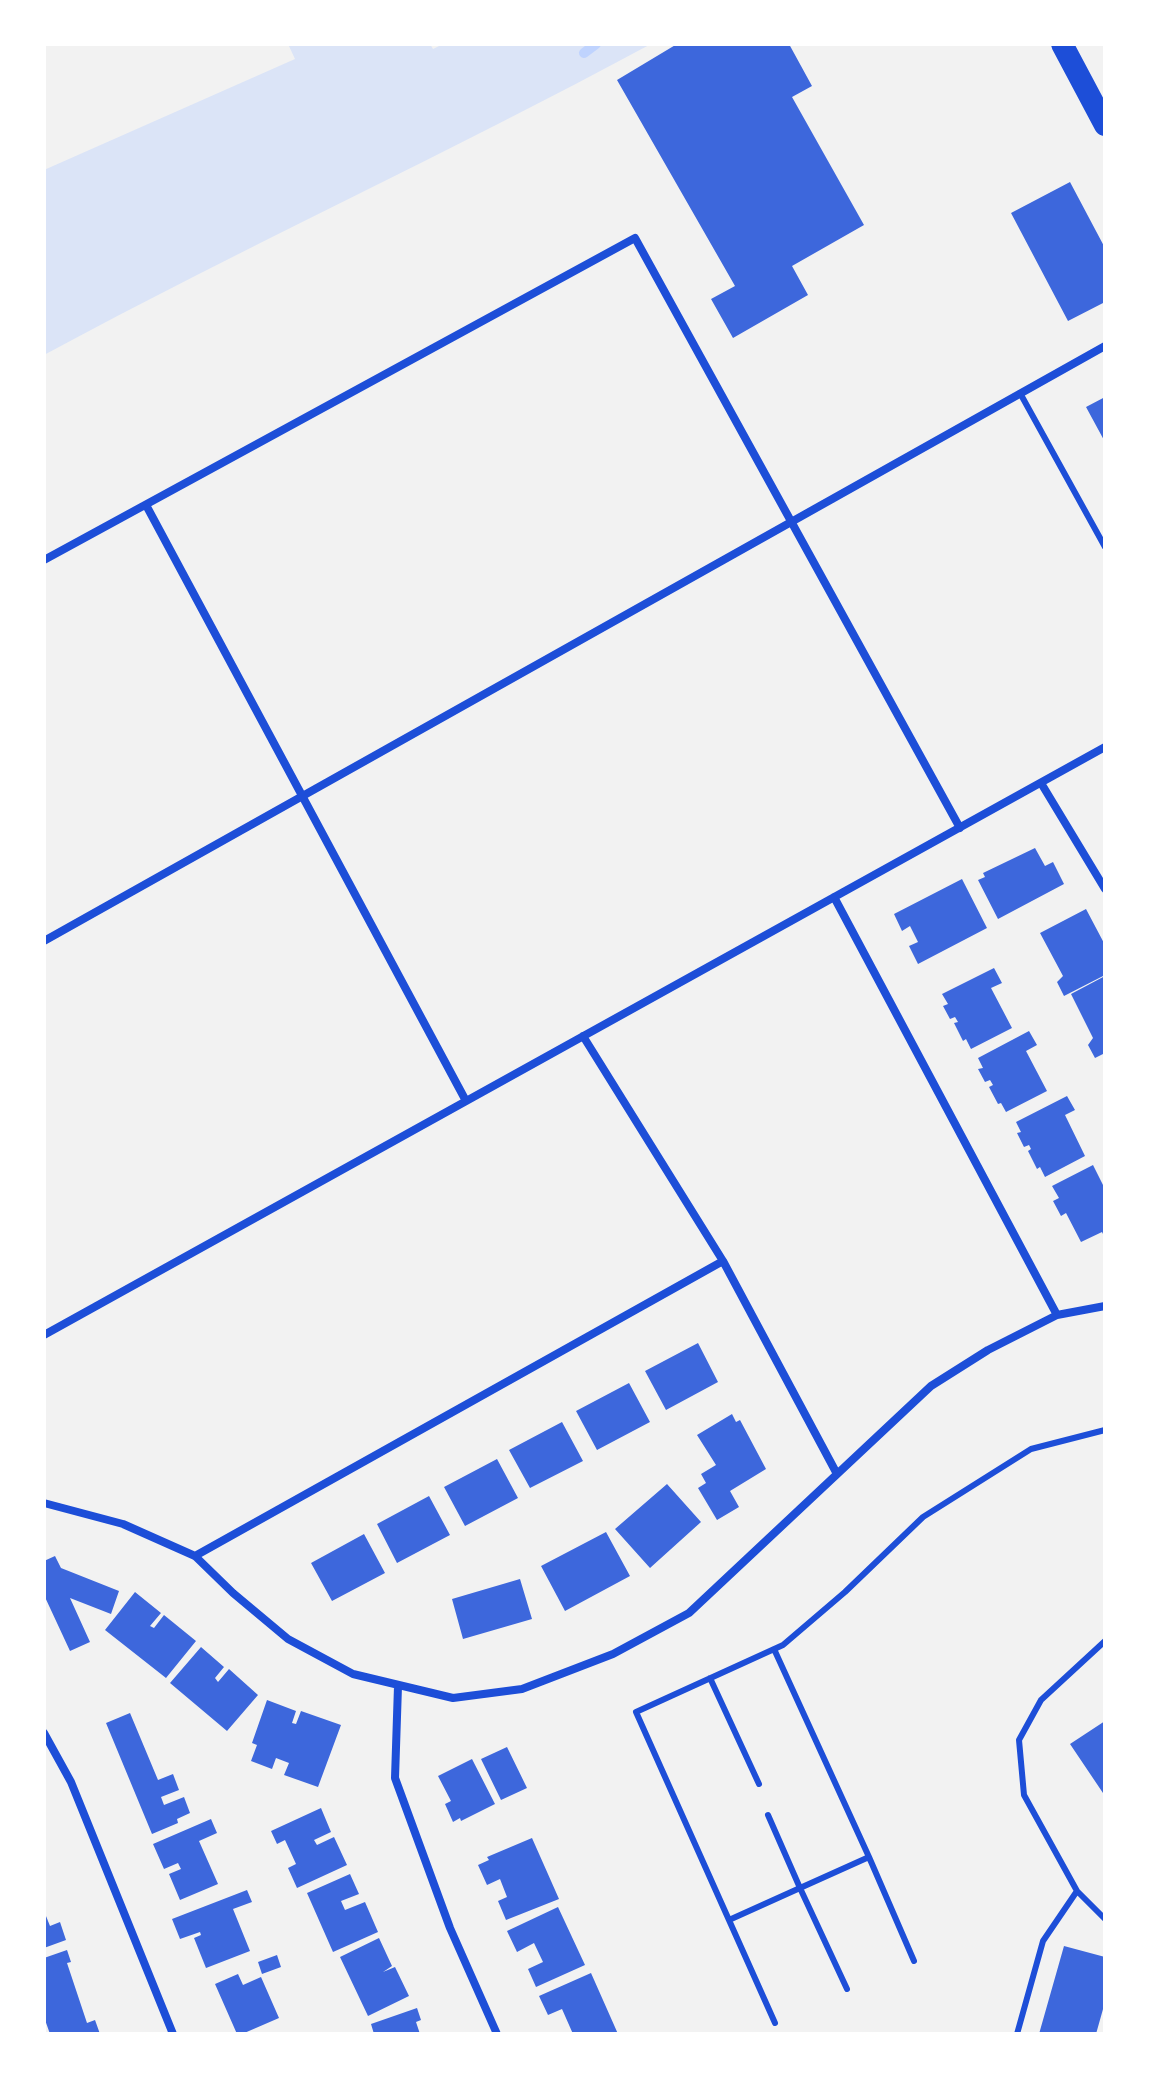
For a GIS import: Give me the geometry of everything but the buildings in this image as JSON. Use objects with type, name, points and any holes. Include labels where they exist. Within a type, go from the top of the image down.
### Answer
[{"type":"highway","points":[[1062,44],[1105,125]]},
{"type":"street","points":[[44,560],[635,238],[960,828]]},
{"type":"street","points":[[44,941],[1105,346]]},
{"type":"street","points":[[146,505],[466,1101]]},
{"type":"street","points":[[44,1335],[1105,747]]},
{"type":"street","points":[[1041,783],[1105,889]]},
{"type":"street","points":[[834,897],[1057,1315]]},
{"type":"street","points":[[583,1036],[723,1261],[837,1474]]},
{"type":"street","points":[[195,1556],[723,1261]]},
{"type":"street","points":[[44,1503],[123,1524],[195,1556],[288,1639],[353,1674],[453,1698],[522,1689],[613,1654],[689,1613],[931,1386],[988,1350],[1057,1315],[1105,1306]]},
{"type":"street","points":[[398,1686],[395,1778],[450,1928],[497,2034]]},
{"type":"street","points":[[44,1733],[71,1782],[173,2034]]},
{"type":"lane","points":[[1020,393],[1105,547]]},
{"type":"lane","points":[[775,2023],[636,1712],[783,1645],[845,1592],[923,1517],[1031,1449],[1105,1430]]},
{"type":"lane","points":[[1105,1641],[1041,1700],[1019,1740],[1024,1795],[1077,1891],[1105,1919]]},
{"type":"lane","points":[[774,1649],[914,1961]]},
{"type":"lane","points":[[710,1678],[759,1784]]},
{"type":"lane","points":[[768,1815],[847,1989]]},
{"type":"lane","points":[[729,1920],[869,1857]]},
{"type":"lane","points":[[1017,2034],[1043,1941],[1077,1891]]},
{"type":"shaded area","points":[[288,44],[430,44],[433,49],[443,44],[651,44],[44,355],[44,170],[295,59]]},
{"type":"waterway","points":[[584,53],[596,44]]}]
